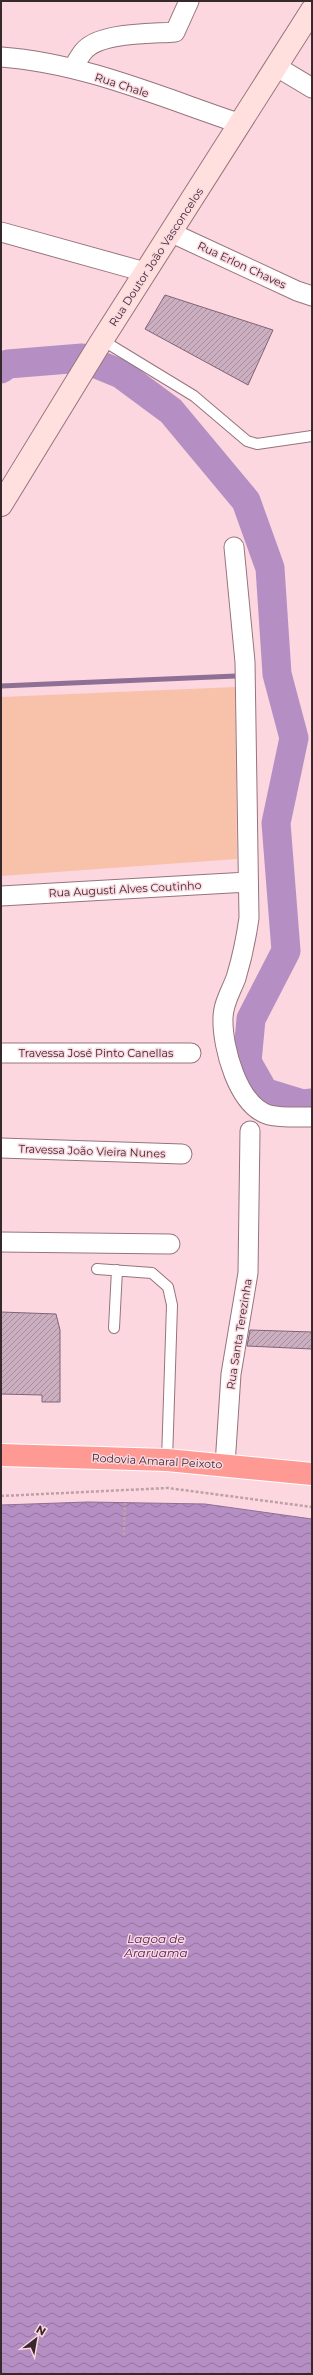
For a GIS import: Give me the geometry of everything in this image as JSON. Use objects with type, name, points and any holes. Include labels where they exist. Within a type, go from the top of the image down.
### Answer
[{"type":"highway","name":"Rodovia Amaral Peixoto","points":[[1,1455],[167,1460],[312,1474]]},
{"type":"street","points":[[73,68],[83,51],[97,41],[110,38],[175,32],[189,1]]},
{"type":"street","name":"Rua Doutor João Vasconcelos","points":[[1,505],[145,272],[172,233],[312,10]]},
{"type":"street","name":"Rua Chale","points":[[1,57],[35,60],[73,68],[241,124]]},
{"type":"street","points":[[277,67],[312,88]]},
{"type":"street","points":[[1,232],[145,272]]},
{"type":"street","name":"Rua Erlon Chaves","points":[[172,233],[297,291],[312,296]]},
{"type":"street","points":[[234,547],[245,662],[249,918],[246,942],[223,1018],[227,1048],[234,1075],[245,1096],[256,1108],[270,1115],[312,1117]]},
{"type":"street","name":"Rua Augusti Alves Coutinho","points":[[1,896],[248,882]]},
{"type":"street","name":"Travessa José Pinto Canellas","points":[[1,1053],[191,1053]]},
{"type":"street","name":"Rua Santa Terezinha","points":[[225,1465],[231,1374],[248,1273],[250,1130]]},
{"type":"street","name":"Travessa João Vieira Nunes","points":[[1,1148],[182,1154]]},
{"type":"street","points":[[1,1242],[170,1244]]},
{"type":"lane","points":[[101,343],[194,396],[246,441],[257,444],[312,436]]},
{"type":"lane","points":[[97,1268],[152,1273],[168,1287],[172,1305],[167,1460]]},
{"type":"lane","points":[[114,1328],[117,1270]]},
{"type":"path","points":[[1,1496],[168,1488],[312,1507]]},
{"type":"path","points":[[124,1536],[125,1503]]},
{"type":"shaded area","points":[[235,687],[237,859],[1,876],[1,697]]},
{"type":"water","name":"Lagoa de Araruama","points":[[88,1502],[205,1504],[312,1519],[312,2374],[1,2374],[1,1505]]},
{"type":"building","points":[[165,295],[273,330],[248,385],[145,329]]},
{"type":"building","points":[[1,1312],[56,1314],[60,1330],[60,1402],[42,1402],[42,1395],[1,1394]]},
{"type":"building","points":[[250,1330],[312,1332],[312,1349],[247,1346]]},
{"type":"waterway","points":[[1,369],[8,364],[82,358],[121,374],[171,411],[246,501],[270,568],[277,674],[294,738],[276,823],[286,951],[251,1019],[247,1062],[264,1092],[303,1104],[312,1103]]},
{"type":"waterway","points":[[266,676],[277,674]]},
{"type":"waterway","points":[[1,686],[236,676]]}]
